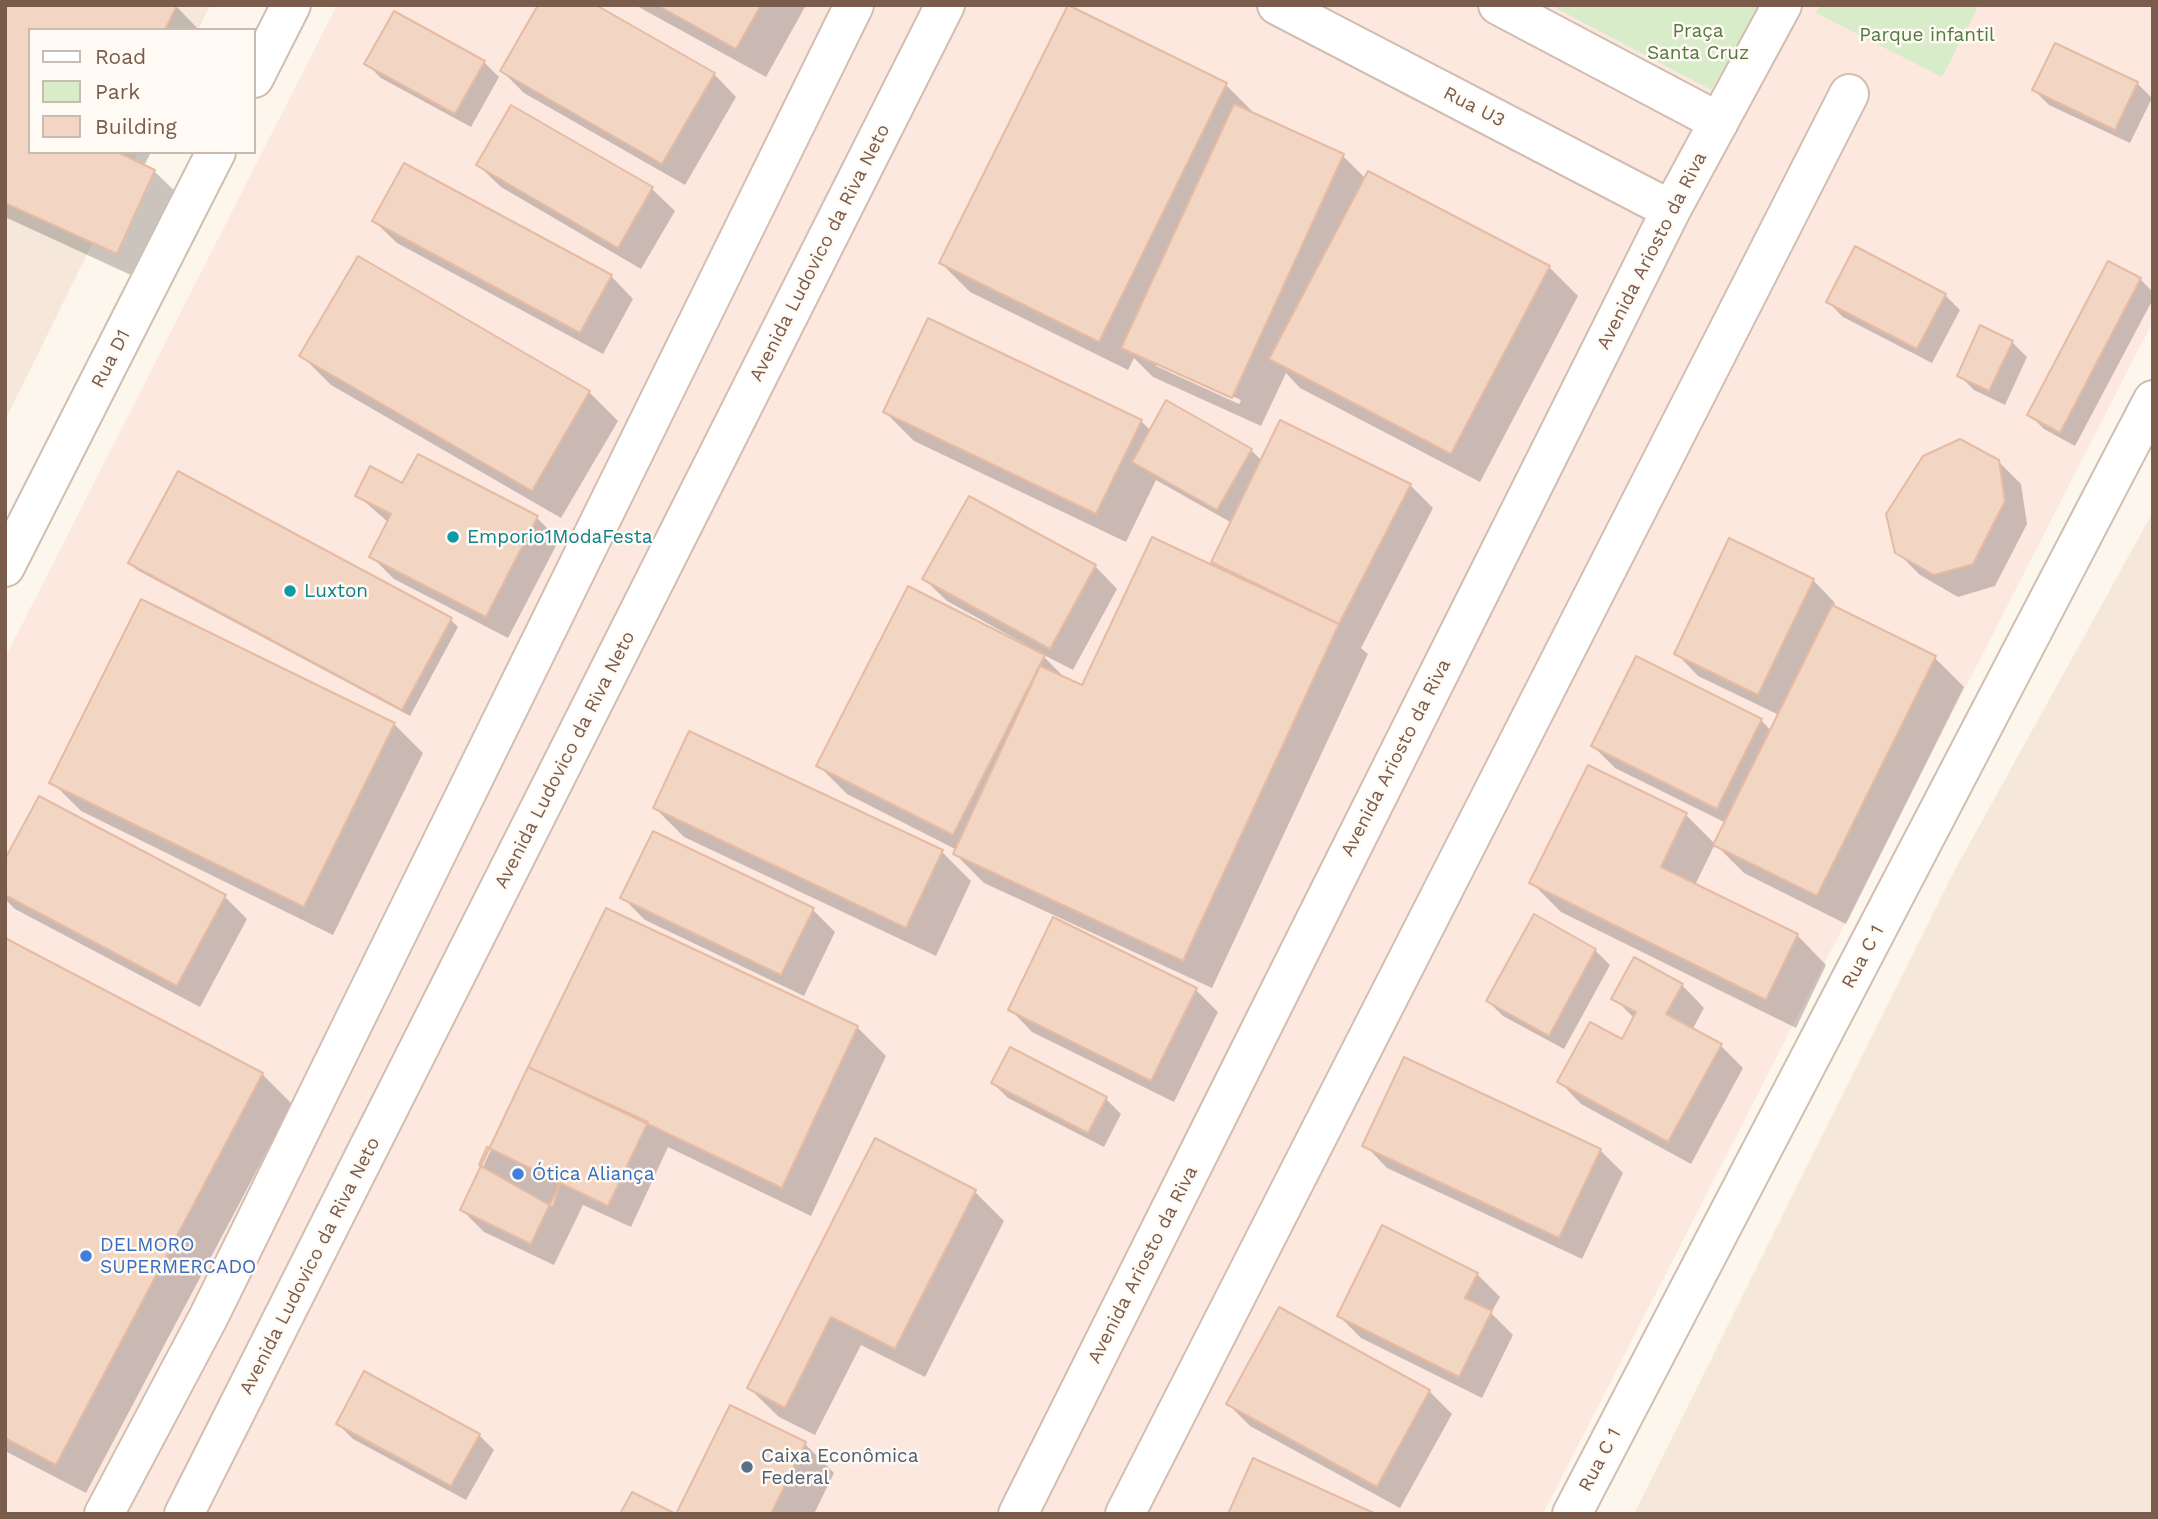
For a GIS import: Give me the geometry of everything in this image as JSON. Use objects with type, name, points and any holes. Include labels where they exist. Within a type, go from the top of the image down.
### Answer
[{"type":"street","points":[[256,74],[291,5]]},
{"type":"street","points":[[104,1514],[208,1318],[855,5]]},
{"type":"street","name":"Avenida Ludovico da Riva Neto","points":[[184,1514],[945,5]]},
{"type":"street","name":"Rua U3","points":[[1276,5],[1671,210]]},
{"type":"street","points":[[1499,5],[1719,122]]},
{"type":"street","name":"Avenida Ariosto da Riva","points":[[1018,1514],[1671,210],[1782,5]]},
{"type":"street","points":[[1125,1514],[1849,94]]},
{"type":"street","name":"Rua D1","points":[[5,566],[215,154]]},
{"type":"street","name":"Rua C 1","points":[[1572,1514],[2153,400]]},
{"type":"shaded area","points":[[5,5],[210,5],[199,28],[28,28],[28,154],[137,154],[5,420]]},
{"type":"shaded area","points":[[337,5],[2153,5],[2153,321],[1543,1514],[5,1514],[5,658]]},
{"type":"shaded area","points":[[2153,512],[2153,1514],[1634,1514],[1951,877]]},
{"type":"green space","name":"Praça Santa Cruz","points":[[1550,5],[1761,5],[1711,90]]},
{"type":"green space","name":"Parque infantil","points":[[1820,5],[1979,5],[1942,77],[1816,13]]},
{"type":"building","points":[[5,5],[177,5],[166,28],[28,28],[28,154],[121,154],[155,170],[117,254],[5,203]]},
{"type":"building","points":[[538,5],[596,5],[715,73],[662,164],[500,71]]},
{"type":"building","points":[[657,5],[761,5],[736,49]]},
{"type":"building","points":[[1068,5],[1227,83],[1099,342],[939,263]]},
{"type":"building","points":[[394,11],[485,61],[455,114],[364,64]]},
{"type":"building","points":[[2055,43],[2138,82],[2115,130],[2032,90]]},
{"type":"building","points":[[1234,104],[1344,154],[1232,398],[1121,348]]},
{"type":"building","points":[[511,105],[653,187],[618,248],[476,165]]},
{"type":"building","points":[[404,163],[612,275],[580,333],[372,221]]},
{"type":"building","points":[[1368,171],[1550,266],[1451,454],[1269,359]]},
{"type":"building","points":[[1855,246],[1946,294],[1917,349],[1826,302]]},
{"type":"building","points":[[358,256],[590,391],[532,491],[299,356]]},
{"type":"building","points":[[2108,261],[2141,278],[2060,433],[2027,415]]},
{"type":"building","points":[[928,318],[1142,420],[1096,514],[883,412]]},
{"type":"building","points":[[1980,325],[2013,341],[1989,391],[1957,376]]},
{"type":"building","points":[[1166,400],[1252,449],[1217,510],[1132,462]]},
{"type":"building","points":[[1280,420],[1411,484],[1339,624],[1211,562]]},
{"type":"building","points":[[1960,439],[1999,460],[2005,501],[1973,564],[1934,575],[1895,553],[1886,514],[1923,456]]},
{"type":"building","name":"Emporio1ModaFesta","points":[[418,454],[538,516],[486,617],[369,557],[391,514],[355,496],[370,466],[402,483]]},
{"type":"building","name":"Luxton","points":[[178,471],[452,618],[402,710],[128,563]]},
{"type":"building","points":[[969,496],[1096,565],[1050,649],[922,579]]},
{"type":"building","points":[[1152,537],[1339,624],[1183,961],[953,854],[1040,666],[1082,685]]},
{"type":"building","points":[[1729,538],[1814,579],[1758,695],[1674,654]]},
{"type":"building","points":[[908,586],[1045,655],[953,835],[816,766]]},
{"type":"building","points":[[141,599],[395,723],[304,907],[49,783]]},
{"type":"building","points":[[1832,605],[1936,656],[1817,896],[1713,845]]},
{"type":"building","points":[[1636,656],[1762,719],[1717,809],[1591,746]]},
{"type":"building","points":[[689,731],[943,850],[906,928],[653,808]]},
{"type":"building","points":[[1588,765],[1687,813],[1661,867],[1798,934],[1766,1000],[1529,883]]},
{"type":"building","points":[[39,796],[226,895],[177,986],[5,895],[5,859]]},
{"type":"building","points":[[653,831],[814,908],[781,975],[620,898]]},
{"type":"building","points":[[606,908],[858,1026],[782,1188],[528,1067]]},
{"type":"building","points":[[1534,914],[1596,949],[1549,1036],[1486,1001]]},
{"type":"building","points":[[1053,917],[1197,988],[1151,1081],[1008,1010]]},
{"type":"building","name":"DELMORO SUPERMERCADO","points":[[5,938],[263,1073],[56,1465],[5,1438]]},
{"type":"building","points":[[1634,957],[1683,984],[1666,1014],[1722,1044],[1668,1142],[1557,1082],[1590,1022],[1622,1039],[1636,1012],[1611,999]]},
{"type":"building","points":[[1010,1047],[1107,1097],[1088,1133],[991,1083]]},
{"type":"building","points":[[1404,1057],[1601,1149],[1559,1238],[1362,1146]]},
{"type":"building","points":[[528,1067],[648,1122],[608,1206],[560,1183],[531,1244],[460,1210]]},
{"type":"building","points":[[875,1138],[976,1190],[895,1349],[831,1317],[785,1408],[747,1388]]},
{"type":"building","name":"Ótica Aliança","points":[[487,1147],[560,1183],[553,1207],[479,1165]]},
{"type":"building","points":[[1382,1225],[1478,1273],[1465,1298],[1492,1311],[1459,1377],[1337,1316]]},
{"type":"building","points":[[1279,1307],[1430,1390],[1377,1487],[1226,1404]]},
{"type":"building","points":[[364,1371],[480,1434],[451,1486],[336,1424]]},
{"type":"building","name":"Caixa Econômica Federal","points":[[730,1405],[806,1442],[771,1514],[676,1514]]},
{"type":"building","points":[[1253,1458],[1376,1514],[1228,1514]]},
{"type":"building","points":[[632,1492],[676,1514],[620,1514]]},
{"type":"place","name":"Emporio1ModaFesta","points":[[453,537]]},
{"type":"place","name":"Luxton","points":[[290,591]]},
{"type":"place","name":"Ótica Aliança","points":[[518,1174]]},
{"type":"place","name":"DELMORO SUPERMERCADO","points":[[86,1256]]},
{"type":"place","name":"Caixa Econômica Federal","points":[[747,1467]]}]
